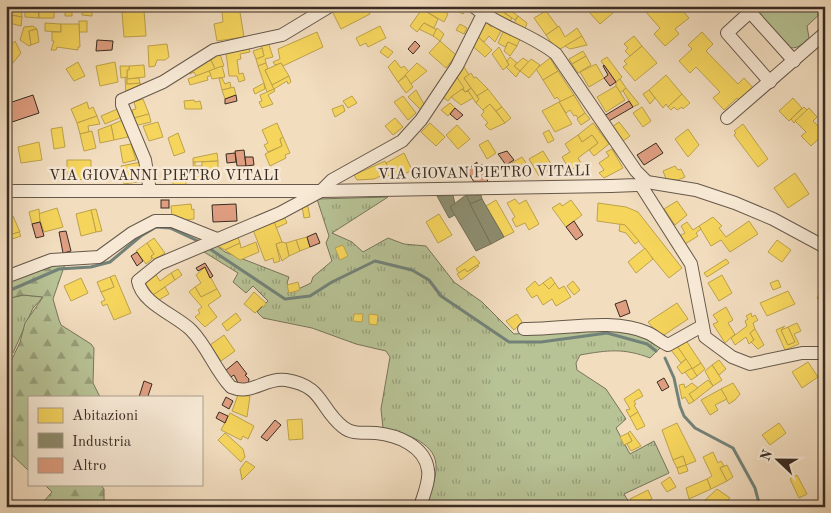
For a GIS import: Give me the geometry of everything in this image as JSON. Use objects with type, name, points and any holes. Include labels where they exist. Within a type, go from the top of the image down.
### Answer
[{"type":"street","points":[[150,191],[145,160],[122,105],[122,100],[162,82],[214,50],[282,35],[330,6]]},
{"type":"street","points":[[420,507],[429,471],[424,457],[411,444],[396,437],[379,433],[356,433],[343,427],[316,392],[298,383],[274,380],[247,390],[231,387],[191,330],[148,298],[139,288],[138,281],[159,264],[280,213],[321,191],[332,180],[394,147],[411,133],[457,66],[478,10],[540,41],[556,54],[644,183],[691,264],[705,337],[732,357],[750,364],[802,353],[825,353]]},
{"type":"street","points":[[770,82],[727,33],[750,12],[794,61]]},
{"type":"street","points":[[727,118],[825,33]]},
{"type":"street","name":"VIA GIOVAN PIETRO VITALI","points":[[321,191],[644,183],[696,190],[735,203],[773,219],[825,247]]},
{"type":"street","name":"VIA GIOVANNI PIETRO VITALI","points":[[6,191],[321,191]]},
{"type":"street","points":[[6,277],[51,260],[99,257],[132,233],[155,222],[172,221],[216,240]]},
{"type":"street","points":[[524,329],[552,330],[593,325],[609,326],[649,334],[668,346],[702,326]]},
{"type":"green space","points":[[752,6],[825,6],[825,9],[807,26],[809,38],[799,46],[790,48],[787,47]]},
{"type":"green space","points":[[388,197],[332,233],[352,242],[363,252],[388,238],[404,244],[426,246],[454,282],[482,302],[514,334],[601,328],[632,331],[662,346],[650,358],[624,351],[608,351],[580,355],[576,363],[577,370],[606,389],[626,419],[616,428],[630,454],[654,441],[669,473],[624,494],[632,507],[426,507],[435,475],[436,464],[434,456],[429,449],[416,439],[383,428],[381,409],[390,357],[386,351],[356,344],[312,328],[263,318],[257,312],[268,301],[253,286],[246,293],[233,282],[238,273],[204,252],[216,245],[225,252],[289,277],[287,283],[292,292],[311,283],[313,277],[332,261],[326,243],[329,236],[317,199]]},
{"type":"green space","points":[[65,264],[53,299],[61,325],[91,344],[94,348],[93,383],[100,396],[28,396],[28,470],[10,453],[8,437],[6,436],[6,372],[20,342],[25,323],[43,297],[23,295],[6,299],[6,283],[49,267]]},
{"type":"green space","points":[[23,295],[43,297],[33,308],[13,353],[6,345],[6,299]]},
{"type":"green space","points":[[46,486],[102,486],[104,489],[104,507],[39,507],[52,492]]},
{"type":"building: Abitazioni","points":[[13,6],[21,6],[22,17],[10,15]]},
{"type":"building: Abitazioni","points":[[25,6],[38,6],[39,18],[25,17]]},
{"type":"building: Abitazioni","points":[[65,6],[72,7],[72,16],[65,16]]},
{"type":"building: Abitazioni","points":[[213,6],[239,6],[244,37],[217,41],[214,24],[223,22],[222,12]]},
{"type":"building: Abitazioni","points":[[347,6],[366,6],[370,14],[341,29],[333,13]]},
{"type":"building: Abitazioni","points":[[423,6],[436,6],[448,14],[444,22],[422,9]]},
{"type":"building: Abitazioni","points":[[447,6],[464,6],[467,8],[463,14]]},
{"type":"building: Abitazioni","points":[[493,6],[512,18],[508,24],[488,12]]},
{"type":"building: Abitazioni","points":[[495,6],[504,6],[518,16],[515,20]]},
{"type":"building: Abitazioni","points":[[596,6],[612,6],[610,8],[614,12],[600,24],[589,12]]},
{"type":"building: Abitazioni","points":[[651,6],[665,6],[670,11],[678,6],[689,18],[675,29],[679,34],[665,46],[654,34],[660,28],[645,11]]},
{"type":"building: Abitazioni","points":[[82,7],[92,7],[92,16],[82,15]]},
{"type":"building: Abitazioni","points":[[422,9],[438,19],[434,28],[424,23],[417,32],[410,26]]},
{"type":"building: Abitazioni","points":[[144,10],[146,36],[124,37],[122,12]]},
{"type":"building: Abitazioni","points":[[39,11],[54,12],[54,18],[39,18]]},
{"type":"building: Abitazioni","points":[[546,11],[558,27],[546,35],[534,18]]},
{"type":"building: Abitazioni","points":[[6,14],[22,17],[21,26],[9,23],[6,30]]},
{"type":"building: Abitazioni","points":[[518,16],[527,23],[525,29],[513,25]]},
{"type":"building: Abitazioni","points":[[79,21],[87,21],[87,32],[79,32]]},
{"type":"building: Abitazioni","points":[[486,22],[491,27],[492,25],[501,31],[495,42],[489,36],[484,42],[476,35]]},
{"type":"building: Abitazioni","points":[[45,23],[61,24],[61,32],[45,31]]},
{"type":"building: Abitazioni","points":[[424,23],[437,30],[433,36],[419,29]]},
{"type":"building: Abitazioni","points":[[61,24],[79,24],[80,47],[78,47],[78,50],[57,47],[56,50],[51,50],[54,41],[52,41],[52,32],[61,32]]},
{"type":"building: Abitazioni","points":[[460,24],[467,28],[464,34],[456,30]]},
{"type":"building: Abitazioni","points":[[33,26],[37,29],[29,31],[31,45],[29,46],[20,40],[24,27]]},
{"type":"building: Abitazioni","points":[[380,26],[386,38],[368,47],[366,43],[360,46],[356,38]]},
{"type":"building: Abitazioni","points":[[559,26],[565,37],[577,28],[582,36],[557,51],[546,35]]},
{"type":"building: Abitazioni","points":[[437,28],[444,34],[440,41],[433,36]]},
{"type":"building: Abitazioni","points":[[37,29],[39,42],[31,45],[29,31]]},
{"type":"building: Abitazioni","points":[[317,32],[323,47],[283,66],[281,63],[275,65],[273,62],[280,59],[278,49]]},
{"type":"building: Abitazioni","points":[[503,32],[520,39],[517,46],[508,42],[505,47],[498,43]]},
{"type":"building: Abitazioni","points":[[702,32],[713,44],[706,51],[738,84],[744,78],[755,90],[742,103],[737,98],[724,110],[713,98],[720,92],[696,67],[690,73],[679,61],[692,49],[688,45]]},
{"type":"building: Abitazioni","points":[[476,35],[492,50],[485,57],[469,43]]},
{"type":"building: Abitazioni","points":[[582,36],[587,45],[570,49],[565,46]]},
{"type":"building: Abitazioni","points":[[634,36],[642,46],[630,56],[625,51],[628,48],[624,44]]},
{"type":"building: Abitazioni","points":[[15,41],[21,53],[12,64],[7,59],[11,54],[7,50]]},
{"type":"building: Abitazioni","points":[[440,41],[456,55],[446,68],[429,53]]},
{"type":"building: Abitazioni","points":[[268,42],[273,57],[265,59],[266,63],[258,66],[256,59],[264,56],[261,44]]},
{"type":"building: Abitazioni","points":[[508,42],[517,46],[510,56],[504,51]]},
{"type":"building: Abitazioni","points":[[167,44],[169,57],[165,60],[157,60],[155,66],[149,67],[148,46]]},
{"type":"building: Abitazioni","points":[[385,46],[393,52],[388,58],[380,52]]},
{"type":"building: Abitazioni","points":[[642,46],[657,63],[635,81],[623,67],[627,64],[624,61]]},
{"type":"building: Abitazioni","points":[[499,47],[509,65],[503,70],[492,54]]},
{"type":"building: Abitazioni","points":[[262,48],[264,56],[256,59],[253,51]]},
{"type":"building: Abitazioni","points":[[249,49],[250,52],[240,54],[241,59],[237,60],[239,74],[243,73],[245,80],[239,82],[237,76],[229,76],[226,53]]},
{"type":"building: Abitazioni","points":[[583,51],[586,56],[572,64],[569,59]]},
{"type":"building: Abitazioni","points":[[220,54],[224,66],[215,69],[210,58]]},
{"type":"building: Abitazioni","points":[[586,56],[591,65],[578,73],[572,64]]},
{"type":"building: Abitazioni","points":[[510,57],[517,63],[514,66],[520,71],[516,77],[506,67],[509,65],[507,61]]},
{"type":"building: Abitazioni","points":[[607,57],[622,77],[616,82],[601,61]]},
{"type":"building: Abitazioni","points":[[210,58],[215,69],[196,76],[194,72],[190,74],[188,68]]},
{"type":"building: Abitazioni","points":[[523,58],[529,62],[520,71],[514,66]]},
{"type":"building: Abitazioni","points":[[550,58],[558,71],[543,80],[536,69]]},
{"type":"building: Abitazioni","points":[[531,59],[540,65],[529,78],[520,71]]},
{"type":"building: Abitazioni","points":[[395,60],[401,68],[404,66],[409,72],[398,82],[388,67]]},
{"type":"building: Abitazioni","points":[[78,62],[85,76],[74,81],[66,69]]},
{"type":"building: Abitazioni","points":[[115,62],[118,82],[100,86],[96,66]]},
{"type":"building: Abitazioni","points":[[266,63],[268,69],[265,70],[274,89],[267,92],[258,66]]},
{"type":"building: Abitazioni","points":[[281,63],[289,76],[272,85],[265,70]]},
{"type":"building: Abitazioni","points":[[417,63],[427,71],[411,84],[405,75]]},
{"type":"building: Abitazioni","points":[[596,64],[604,78],[589,87],[580,72]]},
{"type":"building: Abitazioni","points":[[144,65],[145,77],[127,79],[129,66]]},
{"type":"building: Abitazioni","points":[[120,66],[129,66],[127,77],[121,78]]},
{"type":"building: Abitazioni","points":[[222,66],[225,77],[212,79],[209,71]]},
{"type":"building: Abitazioni","points":[[464,67],[469,75],[464,78],[471,88],[465,92],[456,76]]},
{"type":"building: Abitazioni","points":[[209,71],[211,75],[207,77],[208,80],[190,85],[188,79]]},
{"type":"building: Abitazioni","points":[[558,71],[574,95],[561,102],[557,97],[555,99],[543,80]]},
{"type":"building: Abitazioni","points":[[471,73],[474,78],[476,77],[488,89],[477,96],[464,78]]},
{"type":"building: Abitazioni","points":[[666,75],[682,94],[668,107],[666,104],[663,108],[649,90]]},
{"type":"building: Abitazioni","points":[[289,76],[291,82],[288,84],[287,81],[274,89],[272,85]]},
{"type":"building: Abitazioni","points":[[406,76],[413,87],[406,93],[398,82]]},
{"type":"building: Abitazioni","points":[[456,76],[464,88],[448,101],[440,95]]},
{"type":"building: Abitazioni","points":[[127,77],[127,84],[140,83],[142,89],[126,94],[125,78]]},
{"type":"building: Abitazioni","points":[[139,78],[140,83],[127,84],[127,79]]},
{"type":"building: Abitazioni","points":[[219,78],[222,78],[225,84],[230,82],[231,88],[222,90]]},
{"type":"building: Abitazioni","points":[[620,79],[626,88],[620,93],[616,82]]},
{"type":"building: Abitazioni","points":[[264,83],[265,89],[255,94],[253,89]]},
{"type":"building: Abitazioni","points":[[616,86],[625,100],[606,112],[597,97]]},
{"type":"building: Abitazioni","points":[[234,87],[236,95],[225,99],[222,90]]},
{"type":"building: Abitazioni","points":[[471,88],[479,99],[476,103],[468,91]]},
{"type":"building: Abitazioni","points":[[626,88],[639,104],[633,107],[623,91]]},
{"type":"building: Abitazioni","points":[[274,89],[275,91],[268,95],[273,104],[262,108],[259,102],[262,101],[260,95]]},
{"type":"building: Abitazioni","points":[[462,89],[465,92],[468,91],[473,98],[461,105],[451,97]]},
{"type":"building: Abitazioni","points":[[488,89],[502,107],[496,111],[490,104],[483,110],[476,103],[479,99],[477,96]]},
{"type":"building: Abitazioni","points":[[416,90],[425,106],[422,111],[408,97]]},
{"type":"building: Abitazioni","points":[[649,90],[655,98],[650,104],[643,94]]},
{"type":"building: Abitazioni","points":[[682,94],[690,103],[683,109],[682,107],[677,110],[674,107],[671,110],[668,107]]},
{"type":"building: Abitazioni","points":[[574,95],[585,113],[578,118],[570,110],[566,113],[559,102]]},
{"type":"building: Abitazioni","points":[[352,96],[357,103],[348,108],[343,101]]},
{"type":"building: Abitazioni","points":[[403,96],[416,113],[408,120],[394,102]]},
{"type":"building: Abitazioni","points":[[793,98],[802,108],[789,121],[779,111]]},
{"type":"building: Abitazioni","points":[[143,99],[149,114],[134,118],[132,110],[136,109],[134,102]]},
{"type":"building: Abitazioni","points":[[194,100],[195,102],[200,101],[202,109],[185,109],[184,101]]},
{"type":"building: Abitazioni","points":[[87,102],[89,109],[93,107],[97,116],[77,123],[71,109]]},
{"type":"building: Abitazioni","points":[[559,102],[572,124],[555,132],[542,111]]},
{"type":"building: Abitazioni","points":[[450,103],[455,108],[448,116],[441,110]]},
{"type":"building: Abitazioni","points":[[490,104],[505,123],[490,130],[485,125],[488,123],[481,115],[484,112],[483,110]]},
{"type":"building: Abitazioni","points":[[343,105],[345,111],[335,117],[332,109]]},
{"type":"building: Abitazioni","points":[[502,107],[511,118],[505,123],[496,111]]},
{"type":"building: Abitazioni","points":[[642,107],[651,121],[643,127],[633,113]]},
{"type":"building: Abitazioni","points":[[804,107],[807,110],[794,123],[791,119]]},
{"type":"building: Abitazioni","points":[[120,108],[124,116],[105,124],[101,116]]},
{"type":"building: Abitazioni","points":[[809,108],[817,117],[813,121],[825,133],[811,146],[801,136],[806,132],[795,121]]},
{"type":"building: Abitazioni","points":[[585,113],[590,119],[581,125],[577,119]]},
{"type":"building: Abitazioni","points":[[149,114],[151,122],[134,126],[134,118]]},
{"type":"building: Abitazioni","points":[[97,116],[100,124],[88,126],[89,132],[80,134],[77,123]]},
{"type":"building: Abitazioni","points":[[395,118],[403,127],[393,135],[385,126]]},
{"type":"building: Abitazioni","points":[[125,119],[128,137],[114,140],[111,125]]},
{"type":"building: Abitazioni","points":[[158,122],[163,137],[149,141],[143,126]]},
{"type":"building: Abitazioni","points":[[619,122],[630,136],[623,141],[612,127]]},
{"type":"building: Abitazioni","points":[[277,123],[283,137],[280,139],[282,146],[268,152],[264,145],[268,143],[262,130]]},
{"type":"building: Abitazioni","points":[[430,123],[445,137],[436,146],[421,132]]},
{"type":"building: Abitazioni","points":[[593,123],[609,144],[594,156],[589,150],[598,143],[592,135],[582,142],[578,135]]},
{"type":"building: Abitazioni","points":[[743,124],[768,159],[758,167],[734,135],[736,133],[734,131]]},
{"type":"building: Abitazioni","points":[[111,125],[114,140],[100,143],[98,130]]},
{"type":"building: Abitazioni","points":[[457,125],[470,139],[458,149],[446,135]]},
{"type":"building: Abitazioni","points":[[62,127],[65,147],[54,149],[51,129]]},
{"type":"building: Abitazioni","points":[[688,129],[699,145],[688,157],[675,139]]},
{"type":"building: Abitazioni","points":[[549,130],[554,140],[548,143],[543,133]]},
{"type":"building: Abitazioni","points":[[92,131],[96,148],[84,151],[80,134]]},
{"type":"building: Abitazioni","points":[[178,133],[185,152],[174,156],[168,138]]},
{"type":"building: Abitazioni","points":[[578,135],[582,142],[592,135],[598,143],[578,158],[581,163],[570,171],[562,157],[570,152],[565,144]]},
{"type":"building: Abitazioni","points":[[283,137],[290,153],[285,155],[286,158],[270,166],[265,154],[282,146],[280,139]]},
{"type":"building: Abitazioni","points":[[488,140],[496,153],[487,159],[479,145]]},
{"type":"building: Abitazioni","points":[[39,142],[42,160],[21,163],[18,147]]},
{"type":"building: Abitazioni","points":[[131,144],[136,160],[123,163],[120,146]]},
{"type":"building: Abitazioni","points":[[612,149],[623,168],[604,178],[599,173],[604,170],[599,163],[609,156],[606,152]]},
{"type":"building: Abitazioni","points":[[543,151],[553,167],[539,176],[529,159]]},
{"type":"building: Abitazioni","points":[[217,153],[218,161],[193,162],[193,158]]},
{"type":"building: Abitazioni","points":[[404,153],[412,170],[393,180],[386,163]]},
{"type":"building: Abitazioni","points":[[522,157],[528,166],[515,175],[508,165]]},
{"type":"building: Abitazioni","points":[[67,160],[91,160],[91,179],[67,180]]},
{"type":"building: Abitazioni","points":[[218,161],[218,180],[194,181],[193,162],[195,162],[195,166],[202,166],[202,162]]},
{"type":"building: Abitazioni","points":[[385,161],[391,174],[385,177],[383,175],[374,179],[357,180],[354,175]]},
{"type":"building: Abitazioni","points":[[141,162],[145,181],[124,184],[121,166]]},
{"type":"building: Abitazioni","points":[[675,166],[678,170],[681,169],[685,177],[678,180],[666,179],[663,171]]},
{"type":"building: Abitazioni","points":[[795,173],[809,194],[788,208],[774,188]]},
{"type":"building: Abitazioni","points":[[178,176],[186,176],[186,186],[173,186],[173,178],[178,178]]},
{"type":"building: Abitazioni","points":[[515,199],[519,204],[526,200],[539,224],[529,230],[525,223],[516,227],[512,219],[515,217],[507,203]]},
{"type":"building: Abitazioni","points":[[496,200],[514,232],[504,237],[486,206]]},
{"type":"building: Abitazioni","points":[[571,200],[582,215],[566,227],[552,208],[560,203],[562,206]]},
{"type":"building: Abitazioni","points":[[677,201],[687,215],[675,225],[664,209]]},
{"type":"building: Abitazioni","points":[[307,202],[310,217],[304,218],[302,206]]},
{"type":"building: Abitazioni","points":[[598,203],[626,207],[638,212],[682,268],[669,278],[625,225],[597,221]]},
{"type":"building: Abitazioni","points":[[191,204],[192,210],[194,209],[194,219],[185,220],[172,216],[171,206]]},
{"type":"building: Abitazioni","points":[[57,208],[63,227],[44,232],[38,214]]},
{"type":"building: Abitazioni","points":[[39,209],[40,222],[32,224],[29,212]]},
{"type":"building: Abitazioni","points":[[96,209],[102,231],[96,232],[91,210]]},
{"type":"building: Abitazioni","points":[[91,210],[96,232],[81,236],[76,214]]},
{"type":"building: Abitazioni","points":[[283,214],[287,223],[276,228],[273,219]]},
{"type":"building: Abitazioni","points":[[439,214],[452,235],[438,243],[426,222]]},
{"type":"building: Abitazioni","points":[[13,216],[20,232],[6,236],[6,218]]},
{"type":"building: Abitazioni","points":[[713,217],[722,226],[719,228],[726,237],[749,221],[758,234],[730,252],[721,240],[711,246],[699,226]]},
{"type":"building: Abitazioni","points":[[273,219],[282,242],[276,244],[280,261],[274,263],[273,258],[265,261],[252,227]]},
{"type":"building: Abitazioni","points":[[687,222],[693,230],[699,226],[701,229],[696,233],[698,236],[685,244],[679,236],[685,233],[681,226]]},
{"type":"building: Abitazioni","points":[[620,224],[625,225],[639,241],[635,244],[626,233],[619,231]]},
{"type":"building: Abitazioni","points":[[19,232],[21,236],[6,241],[6,236]]},
{"type":"building: Abitazioni","points":[[237,235],[240,243],[225,250],[216,245]]},
{"type":"building: Abitazioni","points":[[307,237],[310,247],[300,251],[296,240]]},
{"type":"building: Abitazioni","points":[[154,238],[165,253],[154,260],[151,256],[154,254],[147,243]]},
{"type":"building: Abitazioni","points":[[296,240],[300,251],[289,256],[286,243]]},
{"type":"building: Abitazioni","points":[[777,240],[791,250],[782,262],[768,252]]},
{"type":"building: Abitazioni","points":[[256,242],[259,252],[240,260],[225,250],[240,243],[241,248]]},
{"type":"building: Abitazioni","points":[[147,243],[154,254],[151,256],[152,259],[146,264],[136,251]]},
{"type":"building: Abitazioni","points":[[286,243],[289,256],[282,261],[276,244]]},
{"type":"building: Abitazioni","points":[[343,245],[348,256],[340,260],[335,248]]},
{"type":"building: Abitazioni","points":[[645,248],[653,259],[636,273],[628,262]]},
{"type":"building: Abitazioni","points":[[474,256],[480,263],[467,272],[465,269],[459,273],[456,269]]},
{"type":"building: Abitazioni","points":[[726,259],[729,263],[707,277],[704,273]]},
{"type":"building: Abitazioni","points":[[478,265],[461,280],[457,274],[465,269],[467,272]]},
{"type":"building: Abitazioni","points":[[205,267],[217,289],[201,297],[195,287],[201,283],[196,275]]},
{"type":"building: Abitazioni","points":[[178,269],[182,275],[175,280],[171,273]]},
{"type":"building: Abitazioni","points":[[154,272],[160,281],[171,273],[175,280],[153,295],[143,279]]},
{"type":"building: Abitazioni","points":[[115,275],[131,313],[114,320],[107,304],[103,306],[101,302],[105,300],[101,292],[114,287],[110,277]]},
{"type":"building: Abitazioni","points":[[722,275],[732,293],[719,301],[708,283]]},
{"type":"building: Abitazioni","points":[[110,277],[114,287],[101,292],[97,282]]},
{"type":"building: Abitazioni","points":[[551,277],[555,283],[549,289],[543,283]]},
{"type":"building: Abitazioni","points":[[81,278],[88,293],[71,301],[64,286]]},
{"type":"building: Abitazioni","points":[[778,280],[781,287],[773,290],[770,283]]},
{"type":"building: Abitazioni","points":[[535,281],[539,286],[543,283],[549,289],[555,283],[559,289],[564,286],[571,297],[556,306],[552,299],[543,305],[537,295],[532,298],[526,289]]},
{"type":"building: Abitazioni","points":[[573,281],[580,290],[574,295],[567,286]]},
{"type":"building: Abitazioni","points":[[298,282],[300,290],[289,293],[287,285]]},
{"type":"building: Abitazioni","points":[[165,287],[169,294],[157,301],[153,295]]},
{"type":"building: Abitazioni","points":[[195,287],[201,297],[217,289],[221,296],[208,305],[217,317],[205,327],[195,317],[200,313],[198,310],[202,307],[189,292]]},
{"type":"building: Abitazioni","points":[[825,287],[825,303],[817,298]]},
{"type":"building: Abitazioni","points":[[788,291],[795,304],[767,316],[760,303]]},
{"type":"building: Abitazioni","points":[[254,292],[266,303],[264,307],[262,306],[255,313],[244,304]]},
{"type":"building: Abitazioni","points":[[677,303],[688,319],[661,337],[648,322]]},
{"type":"building: Abitazioni","points":[[726,307],[733,320],[728,323],[735,334],[725,343],[713,324],[718,322],[713,315]]},
{"type":"building: Abitazioni","points":[[236,313],[241,320],[227,331],[222,324]]},
{"type":"building: Abitazioni","points":[[751,313],[752,317],[755,315],[758,320],[753,323],[755,329],[750,333],[754,340],[749,344],[746,337],[735,345],[731,338],[747,326],[745,321],[748,319],[746,316]]},
{"type":"building: Abitazioni","points":[[354,314],[363,314],[362,322],[353,321]]},
{"type":"building: Abitazioni","points":[[369,314],[378,315],[377,325],[369,324]]},
{"type":"building: Abitazioni","points":[[517,314],[522,322],[514,330],[506,321]]},
{"type":"building: Abitazioni","points":[[797,323],[801,331],[794,334],[799,344],[785,350],[776,330],[785,326],[781,330],[788,345],[795,342],[788,327]]},
{"type":"building: Abitazioni","points":[[788,327],[795,342],[788,345],[781,330]]},
{"type":"building: Abitazioni","points":[[755,329],[764,345],[758,349],[751,342],[754,340],[750,333]]},
{"type":"building: Abitazioni","points":[[224,335],[235,351],[221,361],[210,345]]},
{"type":"building: Abitazioni","points":[[685,339],[701,363],[692,369],[677,346]]},
{"type":"building: Abitazioni","points":[[677,346],[686,359],[681,363],[671,350]]},
{"type":"building: Abitazioni","points":[[686,359],[692,368],[682,374],[677,367]]},
{"type":"building: Abitazioni","points":[[719,360],[726,369],[719,375],[712,365]]},
{"type":"building: Abitazioni","points":[[808,362],[818,377],[802,388],[792,372]]},
{"type":"building: Abitazioni","points":[[701,363],[705,369],[697,376],[692,369]]},
{"type":"building: Abitazioni","points":[[712,365],[722,380],[713,386],[705,371]]},
{"type":"building: Abitazioni","points":[[692,368],[697,376],[691,380],[685,372]]},
{"type":"building: Abitazioni","points":[[708,380],[713,386],[694,401],[689,394]]},
{"type":"building: Abitazioni","points":[[692,383],[698,388],[689,394],[694,401],[689,404],[685,397],[682,399],[679,385],[684,384],[685,388]]},
{"type":"building: Abitazioni","points":[[733,383],[740,394],[729,404],[721,389]]},
{"type":"building: Abitazioni","points":[[639,389],[643,396],[634,401],[638,412],[630,417],[626,410],[630,409],[624,399]]},
{"type":"building: Abitazioni","points":[[721,389],[727,399],[715,405],[718,410],[710,415],[701,400]]},
{"type":"building: Abitazioni","points":[[238,395],[250,396],[247,417],[232,411]]},
{"type":"building: Abitazioni","points":[[638,412],[645,426],[637,430],[630,417]]},
{"type":"building: Abitazioni","points":[[230,413],[254,426],[248,439],[243,436],[241,440],[221,430]]},
{"type":"building: Abitazioni","points":[[302,419],[303,439],[289,440],[287,420]]},
{"type":"building: Abitazioni","points":[[677,423],[696,461],[686,465],[683,456],[673,460],[662,430]]},
{"type":"building: Abitazioni","points":[[779,423],[786,433],[770,445],[762,435]]},
{"type":"building: Abitazioni","points":[[630,431],[641,446],[631,451],[627,444],[632,441],[628,433]]},
{"type":"building: Abitazioni","points":[[225,433],[243,449],[245,457],[241,462],[218,440]]},
{"type":"building: Abitazioni","points":[[628,433],[632,441],[624,445],[620,437]]},
{"type":"building: Abitazioni","points":[[713,452],[718,463],[721,461],[724,466],[720,468],[727,481],[711,489],[707,479],[712,476],[703,457]]},
{"type":"building: Abitazioni","points":[[683,456],[686,465],[677,468],[673,460]]},
{"type":"building: Abitazioni","points":[[246,461],[255,467],[242,480],[240,469]]},
{"type":"building: Abitazioni","points":[[686,465],[688,471],[679,474],[677,468]]},
{"type":"building: Abitazioni","points":[[727,465],[733,477],[727,481],[720,468]]},
{"type":"building: Abitazioni","points":[[797,475],[807,494],[799,498],[790,479]]},
{"type":"building: Abitazioni","points":[[670,477],[676,487],[667,492],[661,483]]},
{"type":"building: Abitazioni","points":[[707,479],[711,489],[689,499],[686,488]]},
{"type":"building: Abitazioni","points":[[717,489],[730,498],[721,507],[707,507],[703,502]]},
{"type":"building: Abitazioni","points":[[648,490],[652,499],[634,507],[630,499]]},
{"type":"building: Industria","points":[[453,195],[455,204],[450,207],[455,215],[449,218],[437,196]]},
{"type":"building: Industria","points":[[466,195],[481,195],[482,199],[470,204]]},
{"type":"building: Industria","points":[[466,195],[491,244],[476,251],[450,207]]},
{"type":"building: Industria","points":[[482,199],[504,237],[491,244],[470,204]]},
{"type":"building: Altro","points":[[97,40],[113,41],[112,50],[96,51]]},
{"type":"building: Altro","points":[[415,41],[420,46],[413,54],[408,49]]},
{"type":"building: Altro","points":[[604,65],[616,82],[610,86],[604,78],[608,75]]},
{"type":"building: Altro","points":[[33,95],[39,113],[6,124],[6,104]]},
{"type":"building: Altro","points":[[236,95],[237,101],[225,104],[225,99]]},
{"type":"building: Altro","points":[[629,101],[633,107],[607,122],[604,116]]},
{"type":"building: Altro","points":[[455,108],[463,115],[457,120],[450,114]]},
{"type":"building: Altro","points":[[656,143],[663,153],[644,165],[637,155]]},
{"type":"building: Altro","points":[[244,150],[246,166],[237,166],[235,151]]},
{"type":"building: Altro","points":[[507,151],[514,160],[506,165],[498,154]]},
{"type":"building: Altro","points":[[235,153],[236,162],[227,163],[226,154]]},
{"type":"building: Altro","points":[[245,157],[253,157],[254,165],[246,166]]},
{"type":"building: Altro","points":[[477,162],[477,168],[482,164],[488,182],[474,182],[467,170]]},
{"type":"building: Altro","points":[[161,200],[169,200],[169,208],[161,208]]},
{"type":"building: Altro","points":[[236,204],[237,221],[213,222],[212,205]]},
{"type":"building: Altro","points":[[574,221],[583,235],[576,240],[566,227]]},
{"type":"building: Altro","points":[[40,222],[44,236],[36,238],[32,224]]},
{"type":"building: Altro","points":[[66,231],[71,251],[63,253],[59,232]]},
{"type":"building: Altro","points":[[316,233],[320,243],[310,247],[307,237]]},
{"type":"building: Altro","points":[[137,252],[143,261],[137,266],[131,256]]},
{"type":"building: Altro","points":[[205,263],[213,276],[210,278],[205,267],[198,271],[196,268]]},
{"type":"building: Altro","points":[[626,300],[630,313],[620,317],[615,304]]},
{"type":"building: Altro","points":[[237,361],[247,374],[245,375],[249,379],[248,385],[239,385],[234,375],[229,378],[225,371]]},
{"type":"building: Altro","points":[[664,378],[669,387],[662,391],[657,382]]},
{"type":"building: Altro","points":[[144,381],[152,384],[148,396],[139,396]]},
{"type":"building: Altro","points":[[226,397],[233,401],[229,409],[222,405]]},
{"type":"building: Altro","points":[[219,412],[228,416],[225,423],[216,418]]},
{"type":"building: Altro","points":[[275,420],[281,425],[267,441],[261,437]]},
{"type":"waterway","points":[[6,292],[59,269],[91,267],[110,262],[141,236],[156,227],[170,228],[200,242]]},
{"type":"waterway","points":[[207,247],[285,299],[310,296],[332,282],[375,261],[412,270],[429,280],[441,296],[509,342],[541,342],[607,333],[647,344],[656,351]]},
{"type":"waterway","points":[[665,358],[674,378],[684,416],[695,428],[733,448],[755,488],[760,507]]}]
